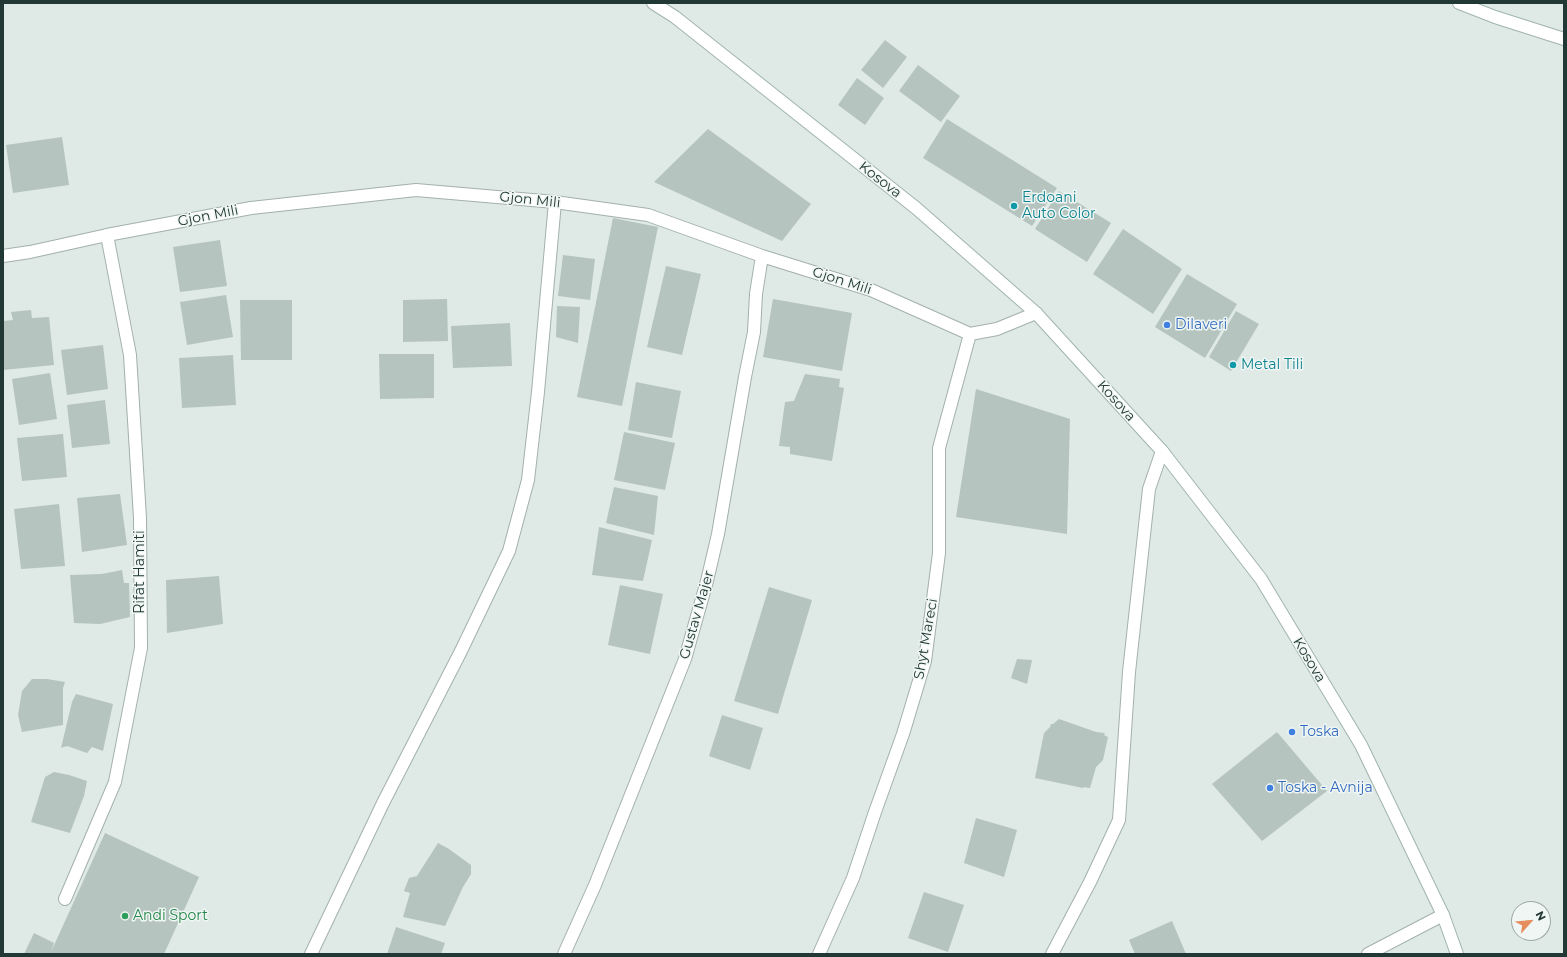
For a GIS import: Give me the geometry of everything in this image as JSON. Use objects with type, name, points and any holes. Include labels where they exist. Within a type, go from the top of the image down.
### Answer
[{"type":"street","name":"Kosova","points":[[653,3],[675,17],[916,208],[1036,313],[1162,451],[1261,579],[1361,745],[1442,914],[1457,954]]},
{"type":"street","points":[[1459,3],[1495,17],[1564,39]]},
{"type":"street","name":"Gjon Mili","points":[[3,256],[30,252],[107,235],[251,208],[416,190],[556,202],[648,215],[762,256],[871,290],[970,334]]},
{"type":"street","points":[[311,954],[383,803],[462,651],[509,551],[528,480],[539,384],[556,202]]},
{"type":"street","name":"Rifat Hamiti","points":[[65,899],[115,782],[141,648],[140,518],[130,355],[107,235]]},
{"type":"street","name":"Gustav Majer","points":[[564,954],[596,885],[685,659],[699,610],[718,534],[754,332],[756,294],[762,256]]},
{"type":"street","points":[[970,334],[998,329],[1036,313]]},
{"type":"street","name":"Shyt Mareci","points":[[819,954],[853,878],[903,734],[925,661],[939,553],[939,448],[970,334]]},
{"type":"street","points":[[1052,954],[1090,882],[1119,820],[1129,672],[1149,489],[1162,451]]},
{"type":"street","points":[[1368,954],[1442,914]]},
{"type":"building","points":[[885,40],[907,57],[883,88],[861,70]]},
{"type":"building","points":[[918,65],[960,96],[941,122],[899,91]]},
{"type":"building","points":[[857,78],[884,98],[865,125],[838,105]]},
{"type":"building","points":[[947,119],[1057,188],[1032,226],[923,158]]},
{"type":"building","points":[[708,129],[811,204],[782,241],[654,182]]},
{"type":"building","points":[[62,137],[69,185],[13,193],[6,145]]},
{"type":"building","points":[[1059,191],[1111,223],[1087,262],[1035,229]]},
{"type":"building","points":[[613,218],[658,227],[622,406],[577,397]]},
{"type":"building","points":[[1123,229],[1182,269],[1153,314],[1093,274]]},
{"type":"building","points":[[220,240],[227,286],[180,292],[173,247]]},
{"type":"building","points":[[563,255],[595,259],[590,300],[558,296]]},
{"type":"building","points":[[666,266],[701,274],[682,355],[647,347]]},
{"type":"building","points":[[1187,274],[1237,304],[1205,358],[1155,327]]},
{"type":"building","points":[[226,295],[233,337],[187,345],[180,302]]},
{"type":"building","points":[[447,299],[448,341],[403,342],[403,300]]},
{"type":"building","points":[[773,299],[852,313],[842,371],[763,357]]},
{"type":"building","points":[[240,300],[292,300],[292,360],[241,360]]},
{"type":"building","points":[[557,306],[580,307],[578,343],[556,337]]},
{"type":"building","points":[[31,310],[32,318],[49,317],[54,365],[3,370],[3,321],[13,320],[11,312]]},
{"type":"building","points":[[1236,311],[1259,324],[1231,371],[1209,357]]},
{"type":"building","points":[[510,323],[512,366],[453,368],[451,326]]},
{"type":"building","points":[[103,345],[108,389],[67,395],[61,350]]},
{"type":"building","points":[[379,354],[434,354],[434,398],[380,399]]},
{"type":"building","points":[[233,355],[236,405],[182,408],[179,358]]},
{"type":"building","points":[[50,373],[57,419],[19,425],[12,379]]},
{"type":"building","points":[[805,374],[840,379],[839,387],[844,388],[832,461],[790,454],[790,447],[779,446],[785,402],[794,401]]},
{"type":"building","points":[[636,382],[681,391],[672,438],[628,430]]},
{"type":"building","points":[[976,389],[1070,419],[1067,534],[956,517]]},
{"type":"building","points":[[105,400],[110,444],[72,448],[67,405]]},
{"type":"building","points":[[624,432],[675,443],[665,490],[614,480]]},
{"type":"building","points":[[63,434],[67,477],[22,481],[17,438]]},
{"type":"building","points":[[614,487],[658,496],[654,535],[606,523]]},
{"type":"building","points":[[120,494],[127,545],[82,552],[77,498]]},
{"type":"building","points":[[59,504],[65,566],[21,569],[14,509]]},
{"type":"building","points":[[599,527],[652,540],[643,581],[592,575]]},
{"type":"building","points":[[122,570],[124,583],[129,583],[130,617],[100,624],[74,623],[70,575],[102,574]]},
{"type":"building","points":[[219,576],[223,624],[167,633],[166,580]]},
{"type":"building","points":[[620,585],[663,594],[650,654],[608,645]]},
{"type":"building","points":[[769,587],[812,600],[778,714],[734,701]]},
{"type":"building","points":[[1017,659],[1032,660],[1027,684],[1011,678]]},
{"type":"building","points":[[32,679],[47,679],[65,682],[63,688],[63,725],[22,732],[18,715],[22,691]]},
{"type":"building","points":[[76,694],[113,704],[103,751],[92,747],[87,753],[67,746],[61,748],[72,702]]},
{"type":"building","points":[[722,715],[763,728],[750,770],[709,756]]},
{"type":"building","points":[[1059,719],[1096,732],[1105,733],[1104,735],[1108,737],[1103,760],[1096,767],[1090,788],[1083,788],[1035,778],[1044,733],[1051,724]]},
{"type":"building","name":"Toska - Avnija","points":[[1277,732],[1327,791],[1262,841],[1212,784]]},
{"type":"building","points":[[54,772],[87,781],[84,796],[70,833],[31,822],[45,777]]},
{"type":"building","points":[[976,818],[1017,830],[1004,877],[964,863]]},
{"type":"building","name":"Andi Sport","points":[[105,833],[199,877],[164,954],[24,954],[34,933],[54,943],[51,952]]},
{"type":"building","points":[[438,843],[471,865],[471,874],[463,887],[445,926],[403,917],[410,893],[404,891],[409,878],[417,876]]},
{"type":"building","points":[[924,892],[964,905],[948,952],[908,938]]},
{"type":"building","points":[[1172,921],[1186,954],[1135,954],[1129,940]]},
{"type":"building","points":[[396,927],[445,943],[441,954],[387,954]]},
{"type":"place","name":"Erdoani Auto Color","points":[[1014,206]]},
{"type":"place","name":"Dilaveri","points":[[1167,325]]},
{"type":"place","name":"Metal Tili","points":[[1233,365]]},
{"type":"place","name":"Toska","points":[[1292,732]]},
{"type":"place","name":"Toska - Avnija","points":[[1270,788]]},
{"type":"place","name":"Andi Sport","points":[[125,916]]}]
